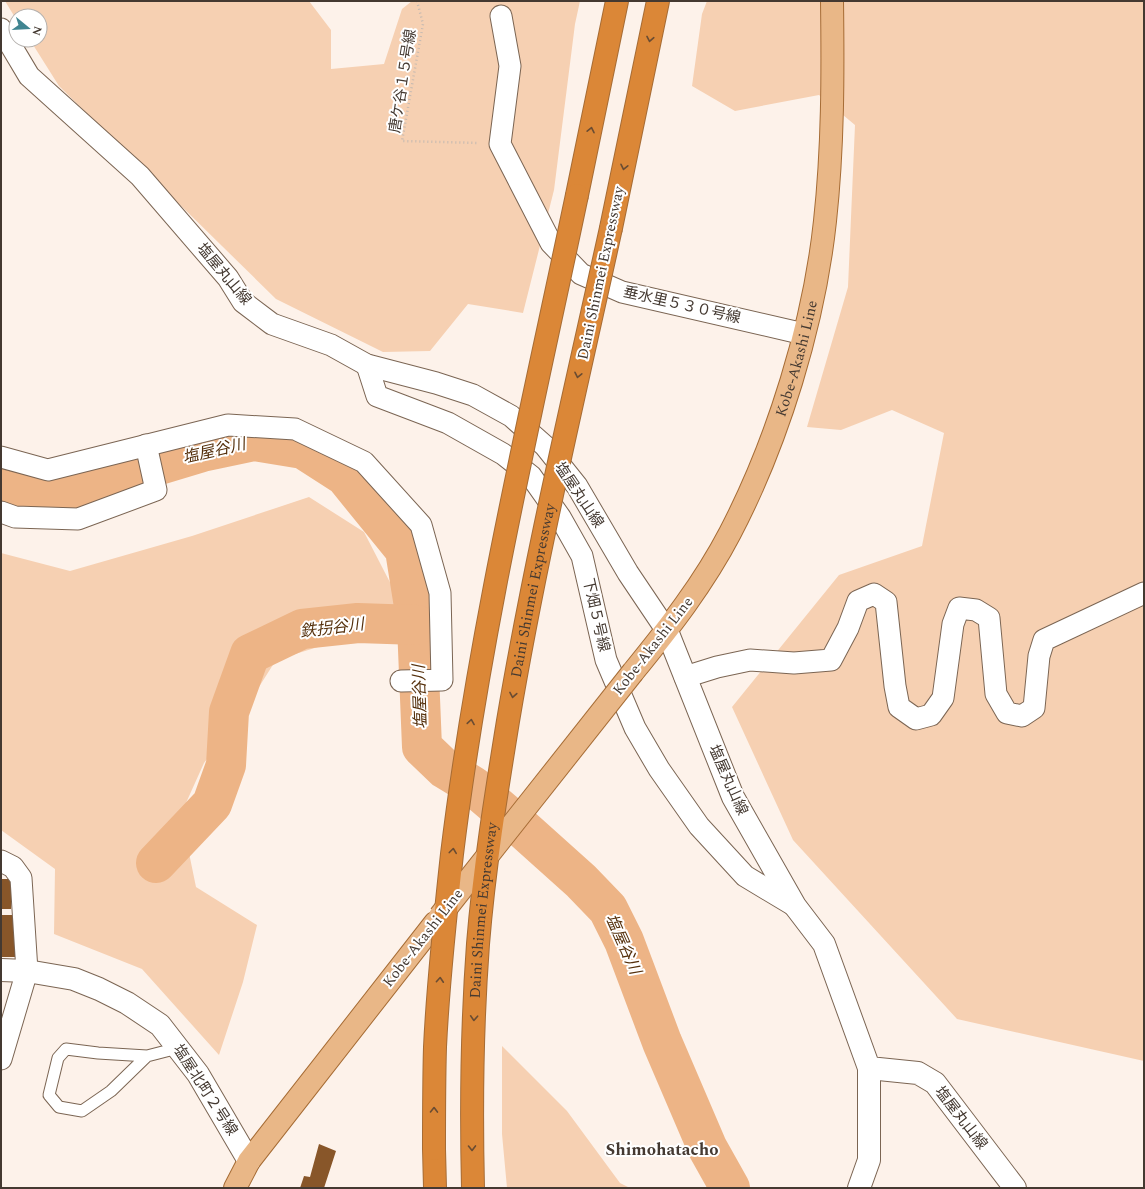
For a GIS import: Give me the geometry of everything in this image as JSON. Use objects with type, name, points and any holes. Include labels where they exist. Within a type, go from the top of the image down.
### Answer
[{"type":"highway","points":[[435,1188],[435,1046],[442,949],[452,853],[466,756],[482,656],[504,542],[617,1]]},
{"type":"highway","name":"Daini Shinmei Expressway","points":[[473,1188],[471,1117],[473,1035],[478,943],[490,840],[516,674],[540,550],[611,228],[658,1]]},
{"type":"main road","name":"Kobe-Akashi Line","points":[[235,1188],[249,1161],[435,923],[667,631],[700,583],[730,534],[773,436],[804,334],[816,280],[826,215],[831,147],[833,64],[832,1]]},
{"type":"street","points":[[500,144],[510,66],[501,16]]},
{"type":"street","name":"塩屋丸山線","points":[[2,34],[29,76],[140,176],[228,278],[243,302],[272,324],[331,345],[367,365],[436,383],[473,395],[511,416],[545,446],[577,486],[628,573],[667,631],[733,798],[795,906],[824,944],[869,1068],[869,1160],[859,1188]]},
{"type":"street","name":"垂水里５３０号線","points":[[500,144],[551,243],[581,274],[622,292],[804,334]]},
{"type":"street","name":"下畑５号線","points":[[367,365],[377,396],[448,423],[503,454],[531,476],[560,516],[582,556],[606,660],[635,728],[659,769],[699,826],[745,876],[795,906]]},
{"type":"street","points":[[1,457],[48,470],[228,425],[295,429],[364,462],[421,525],[440,593],[442,680],[401,681]]},
{"type":"street","points":[[1,512],[15,517],[78,519],[156,490],[146,446]]},
{"type":"street","points":[[685,677],[717,667],[750,660],[794,663],[831,660],[848,628],[858,601],[874,594],[886,602],[895,686],[899,707],[916,719],[931,715],[943,698],[952,624],[959,608],[976,610],[989,618],[996,694],[1007,713],[1022,716],[1034,708],[1039,656],[1044,640],[1144,593]]},
{"type":"street","points":[[1,861],[13,867],[21,878],[27,970],[1,1059]]},
{"type":"street","name":"塩屋北町２号線","points":[[1,970],[27,970],[74,979],[99,989],[127,1003],[160,1025],[198,1074],[249,1161]]},
{"type":"street","name":"塩屋丸山線","points":[[869,1068],[918,1073],[935,1083],[1015,1188]]},
{"type":"lane","points":[[147,1056],[111,1091],[82,1111],[60,1107],[49,1095],[58,1058],[66,1050],[147,1056],[178,1048]]},
{"type":"path","name":"唐ケ谷１５号線","points":[[417,1],[423,24],[402,141],[500,144]]},
{"type":"shaded area","points":[[5,1],[309,1],[331,30],[331,69],[384,64],[402,9],[412,1],[580,1],[575,24],[554,190],[523,313],[468,304],[430,351],[383,352],[276,299],[59,86],[35,48],[48,48],[48,8],[9,8]]},
{"type":"shaded area","points":[[707,1],[1144,1],[1144,1061],[957,1019],[793,840],[732,707],[839,575],[922,546],[944,433],[892,410],[841,430],[807,427],[848,287],[855,125],[819,95],[735,111],[692,86],[702,14]]},
{"type":"shaded area","points":[[309,497],[364,532],[397,596],[396,639],[334,642],[276,660],[245,709],[204,763],[181,814],[196,887],[257,925],[243,982],[219,1055],[142,969],[54,934],[55,869],[1,830],[1,553],[70,571],[192,536]]},
{"type":"shaded area","points":[[502,1046],[567,1111],[620,1183],[630,1188],[507,1188],[502,1134]]},
{"type":"building","points":[[1,879],[12,879],[11,909],[1,909]]},
{"type":"building","points":[[1,915],[15,915],[19,957],[1,957]]},
{"type":"building","points":[[319,1144],[336,1151],[324,1188],[300,1188],[304,1176],[310,1177]]},
{"type":"waterway","name":"塩屋谷川","points":[[1,487],[8,489],[56,493],[119,477],[202,452],[254,441],[303,449],[345,476],[405,550],[417,625],[422,747],[445,769],[473,786],[513,820],[581,881],[608,909],[624,941],[662,1042],[707,1147],[730,1188]]},
{"type":"waterway","name":"鉄拐谷川","points":[[156,863],[212,804],[226,765],[229,712],[250,654],[302,629],[358,623],[417,625]]},
{"type":"district","name":"Shimohatacho","points":[[662,1150]]}]
